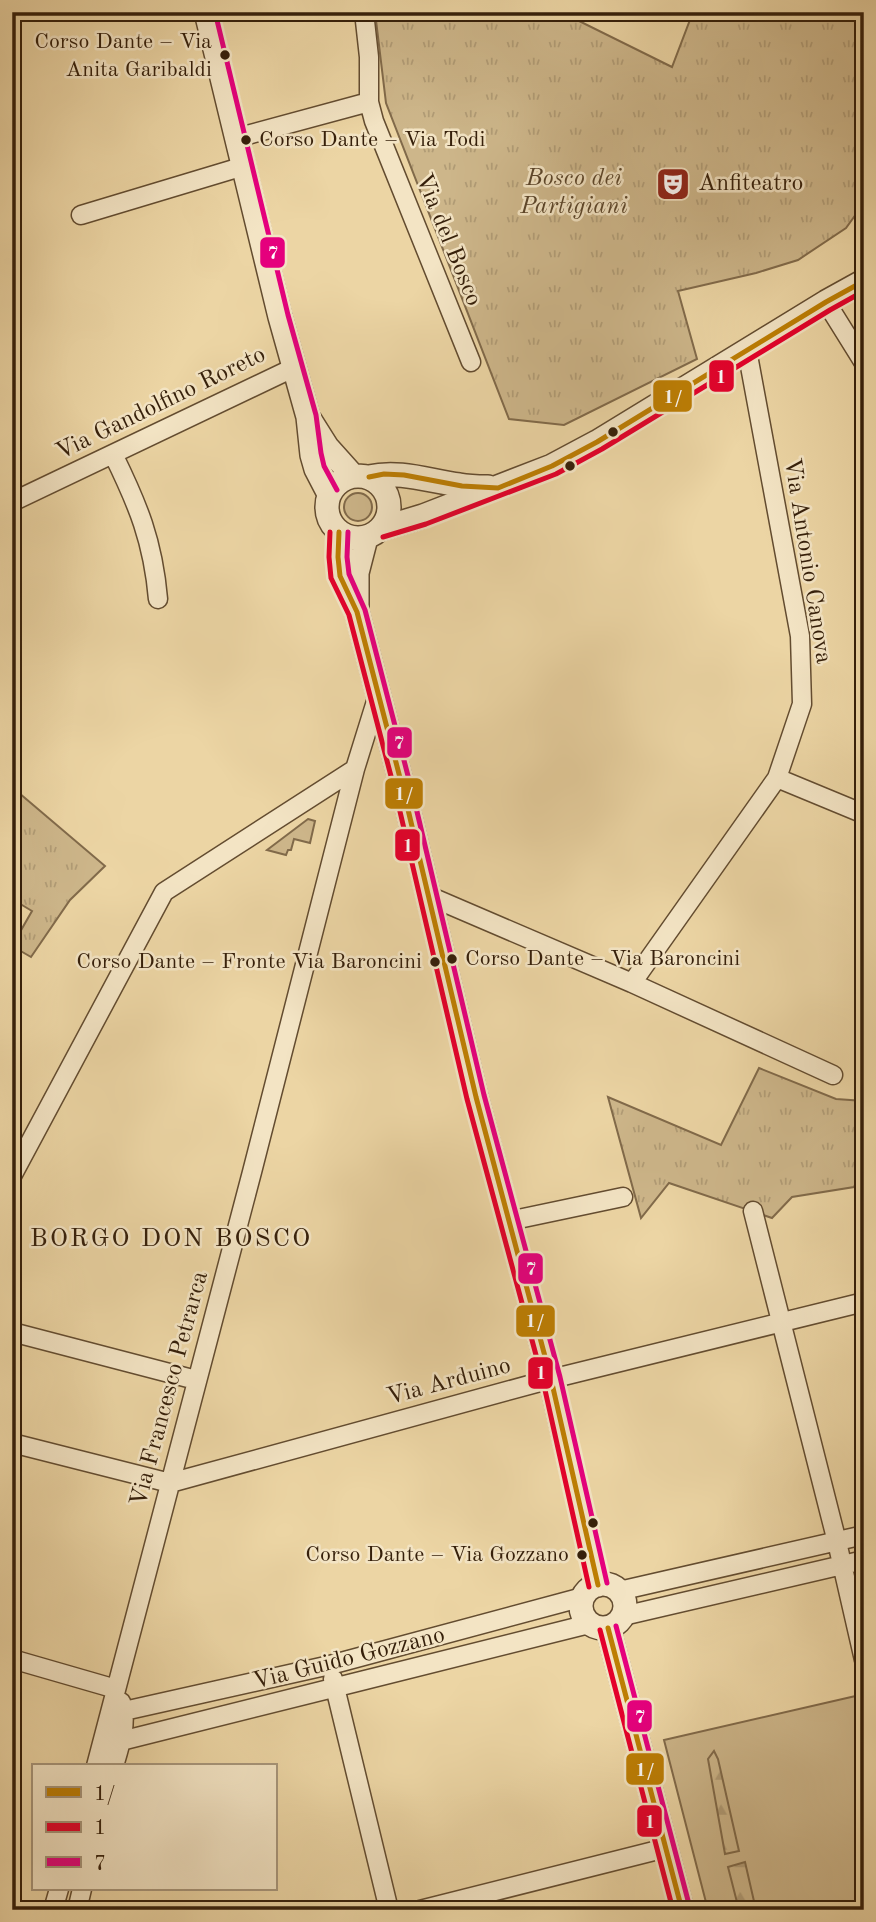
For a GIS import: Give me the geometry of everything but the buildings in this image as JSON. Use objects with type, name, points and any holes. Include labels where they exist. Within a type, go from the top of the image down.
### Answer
[{"type":"street","points":[[206,12],[293,368],[308,418],[312,455],[329,494]]},
{"type":"street","name":"Via del Bosco","points":[[364,12],[369,57],[369,102],[471,362]]},
{"type":"street","points":[[236,138],[369,102]]},
{"type":"street","points":[[81,215],[244,166]]},
{"type":"street","points":[[498,488],[463,486],[404,475],[384,474],[343,479],[329,494],[327,514],[339,532],[356,538],[423,516],[498,488],[552,466],[597,442],[864,281]]},
{"type":"street","points":[[826,302],[864,363]]},
{"type":"street","name":"Via Antonio Canova","points":[[632,983],[778,778],[802,704],[800,636],[747,350]]},
{"type":"street","name":"Via Gandolfino Roreto","points":[[12,502],[293,368]]},
{"type":"street","points":[[308,418],[327,447],[361,477],[378,483],[389,500],[387,521],[373,533],[357,573],[357,612]]},
{"type":"street","points":[[113,454],[134,496],[148,535],[158,599]]},
{"type":"street","points":[[339,532],[340,576],[357,612],[476,1097],[551,1379],[600,1591]]},
{"type":"street","name":"Via Francesco Petrarca","points":[[97,1764],[355,769],[378,695]]},
{"type":"street","points":[[12,1176],[164,892],[355,769]]},
{"type":"street","points":[[778,778],[864,814]]},
{"type":"street","points":[[429,897],[632,983],[833,1075]]},
{"type":"street","points":[[509,1221],[624,1197]]},
{"type":"street","points":[[753,1211],[837,1542],[864,1660]]},
{"type":"street","name":"Via Arduino","points":[[170,1483],[551,1379],[864,1301]]},
{"type":"street","points":[[12,1332],[196,1380]]},
{"type":"street","points":[[12,1443],[170,1483]]},
{"type":"street","name":"Via Guido Gozzano","points":[[124,1711],[330,1665],[600,1591],[864,1535]]},
{"type":"street","name":"Via Guido Gozzano","points":[[121,1741],[336,1689],[467,1653],[606,1623],[864,1560]]},
{"type":"street","points":[[600,1591],[625,1603],[606,1623]]},
{"type":"street","points":[[600,1591],[581,1611],[606,1623],[682,1910]]},
{"type":"street","points":[[12,1660],[116,1689],[124,1711],[121,1741],[115,1764]]},
{"type":"street","points":[[330,1665],[389,1910]]},
{"type":"street","points":[[421,1910],[666,1847]]},
{"type":"street","points":[[53,1910],[59,1890]]},
{"type":"street","points":[[77,1910],[82,1890]]},
{"type":"green space","name":"Bosco dei Partigiani","points":[[375,12],[561,12],[672,67],[693,12],[864,12],[864,203],[846,228],[798,260],[678,291],[697,359],[564,425],[509,419],[386,103]]},
{"type":"green space","points":[[358,493],[368,497],[372,507],[368,517],[358,521],[348,517],[344,507],[348,497]]},
{"type":"green space","points":[[12,787],[105,866],[70,900],[31,957],[12,946],[32,911],[12,899]]},
{"type":"green space","points":[[308,819],[315,821],[310,843],[294,839],[291,850],[288,850],[286,855],[267,850]]},
{"type":"green space","points":[[759,1068],[836,1099],[864,1101],[864,1167],[854,1187],[792,1197],[772,1218],[669,1183],[641,1218],[608,1097],[721,1145]]},
{"type":"green space","points":[[860,1695],[864,1713],[864,1910],[708,1910],[664,1740]]},
{"type":"green space","points":[[714,1751],[739,1851],[725,1854],[708,1759]]},
{"type":"green space","points":[[745,1862],[756,1910],[739,1910],[728,1867]]},
{"type":"transit line","name":"7","points":[[215,12],[288,315],[316,415],[324,466],[337,490]]},
{"type":"transit line","name":"1/","points":[[369,477],[384,474],[404,475],[462,486],[498,488],[552,466],[597,442],[864,281]]},
{"type":"transit line","name":"1","points":[[383,537],[426,524],[556,474],[864,291]]},
{"type":"transit line","name":"1","points":[[330,532],[331,578],[349,615],[398,803],[467,1099],[543,1381],[589,1587]]},
{"type":"transit line","name":"1/","points":[[339,532],[340,576],[357,612],[406,801],[476,1097],[551,1379],[598,1585]]},
{"type":"transit line","name":"7","points":[[348,532],[349,574],[365,610],[414,799],[484,1095],[560,1377],[607,1583]]},
{"type":"transit line","name":"7","points":[[616,1626],[690,1908]]},
{"type":"transit line","name":"1/","points":[[608,1628],[682,1910]]},
{"type":"transit line","name":"1","points":[[600,1630],[673,1910]]},
{"type":"place","name":"Corso Dante – Via Anita Garibaldi","points":[[225,55]]},
{"type":"place","name":"Corso Dante – Via Todi","points":[[246,140]]},
{"type":"place","name":"Anfiteatro","points":[[673,184]]},
{"type":"place","name":"Corso Dante – Via Baroncini","points":[[452,959]]},
{"type":"place","name":"Corso Dante – Fronte Via Baroncini","points":[[435,962]]},
{"type":"place","name":"Corso Dante – Via Gozzano","points":[[582,1555]]},
{"type":"district","name":"BORGO DON BOSCO","points":[[171,1239]]}]
